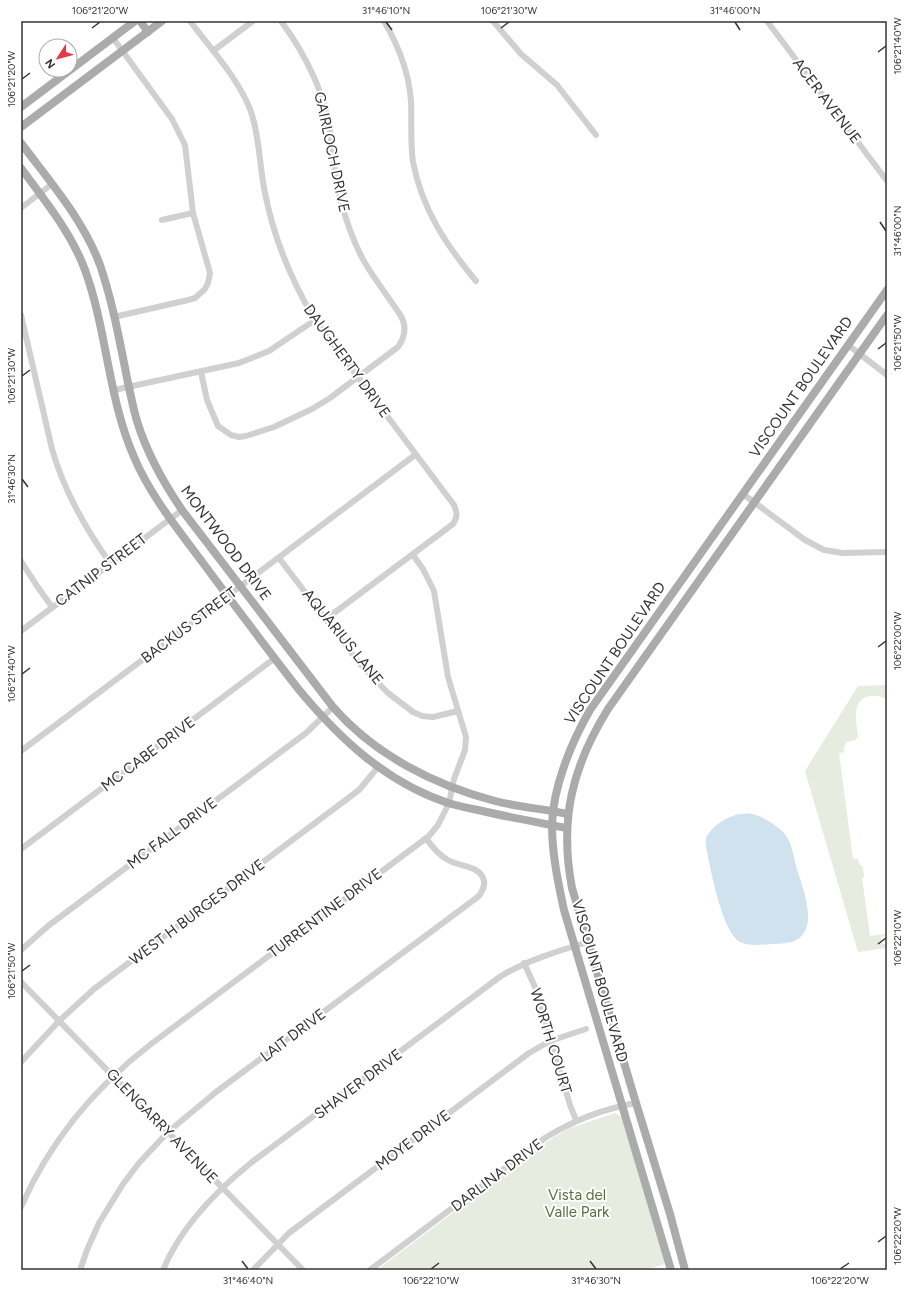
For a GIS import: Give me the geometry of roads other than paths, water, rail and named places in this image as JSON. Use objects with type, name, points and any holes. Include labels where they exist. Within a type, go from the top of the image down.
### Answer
[{"type":"main road","points":[[21,107],[135,21]]},
{"type":"main road","points":[[140,21],[148,32]]},
{"type":"main road","points":[[21,127],[162,21]]},
{"type":"main road","points":[[56,81],[65,94]]},
{"type":"main road","name":"MONTWOOD DRIVE","points":[[21,144],[79,221],[90,243],[106,284],[137,421],[148,453],[162,481],[182,510],[333,707],[353,727],[375,745],[421,774],[453,788],[495,801],[568,814]]},
{"type":"main road","name":"MONTWOOD DRIVE","points":[[21,168],[60,221],[85,269],[91,288],[121,422],[134,457],[150,491],[275,658],[322,717],[348,744],[378,766],[420,791],[449,803],[519,820],[567,828]]},
{"type":"main road","name":"VISCOUNT BOULEVARD","points":[[671,1270],[575,946],[559,887],[553,844],[553,811],[570,750],[582,724],[603,692],[887,290]]},
{"type":"main road","name":"VISCOUNT BOULEVARD","points":[[685,1270],[670,1214],[572,888],[567,852],[567,828],[572,791],[582,758],[599,724],[614,700],[887,315]]},
{"type":"main road","points":[[674,591],[686,599]]},
{"type":"main road","points":[[603,692],[614,700]]},
{"type":"street","name":"DAUGHERTY DRIVE","points":[[190,21],[235,80],[249,108],[256,129],[262,178],[274,232],[293,280],[314,320],[457,510],[457,516],[453,524],[326,619]]},
{"type":"street","points":[[213,51],[253,21]]},
{"type":"street","name":"GAIRLOCH DRIVE","points":[[202,372],[207,400],[218,426],[230,435],[239,437],[258,433],[294,419],[330,398],[398,347],[403,338],[404,326],[401,316],[365,263],[347,221],[335,177],[330,130],[321,93],[308,62],[281,21]]},
{"type":"street","points":[[384,21],[399,51],[409,84],[411,99],[411,142],[413,162],[423,200],[440,233],[476,281]]},
{"type":"street","points":[[493,21],[521,54],[557,85],[596,134]]},
{"type":"street","name":"ACER AVENUE","points":[[767,21],[887,181]]},
{"type":"street","points":[[113,38],[172,119],[182,138],[187,155],[193,213],[209,268],[209,277],[204,289],[195,298],[114,317]]},
{"type":"street","points":[[21,208],[52,184]]},
{"type":"street","points":[[162,220],[193,213]]},
{"type":"street","points":[[21,315],[57,466],[73,504],[85,526],[110,563]]},
{"type":"street","points":[[114,390],[202,372],[254,358],[283,343],[314,320]]},
{"type":"street","points":[[848,345],[887,375]]},
{"type":"street","name":"BACKUS STREET","points":[[21,751],[415,454]]},
{"type":"street","points":[[743,494],[805,540],[824,550],[843,553],[887,552]]},
{"type":"street","name":"CATNIP STREET","points":[[21,630],[182,510]]},
{"type":"street","name":"TURRENTINE DRIVE","points":[[21,1207],[37,1174],[57,1142],[87,1103],[132,1058],[426,838],[438,825],[449,803],[457,770],[465,750],[465,729],[448,677],[434,591],[423,569],[413,555]]},
{"type":"street","name":"AQUARIUS LANE","points":[[279,558],[350,651],[371,676],[388,693],[413,712],[429,717],[458,711]]},
{"type":"street","points":[[21,561],[52,607]]},
{"type":"street","name":"MC CABE DRIVE","points":[[21,849],[275,658]]},
{"type":"street","name":"MC FALL DRIVE","points":[[21,950],[48,926],[306,733],[333,707]]},
{"type":"street","name":"WEST H BURGES DRIVE","points":[[21,1062],[59,1021],[94,989],[359,790],[378,766]]},
{"type":"street","name":"LAIT DRIVE","points":[[80,1270],[99,1223],[114,1197],[139,1163],[168,1132],[216,1092],[479,896],[484,885],[483,877],[478,871],[458,865],[448,860],[434,849],[426,838]]},
{"type":"street","name":"SHAVER DRIVE","points":[[163,1270],[172,1251],[196,1216],[222,1188],[252,1162],[501,976],[524,963],[588,942]]},
{"type":"street","name":"WORTH COURT","points":[[524,963],[535,987],[550,1041],[576,1120]]},
{"type":"street","name":"GLENGARRY AVENUE","points":[[21,982],[303,1270]]},
{"type":"street","name":"MOYE DRIVE","points":[[253,1270],[290,1233],[529,1053],[550,1041],[586,1029]]},
{"type":"street","name":"DARLINA DRIVE","points":[[370,1270],[545,1138],[576,1120],[636,1103]]},
{"type":"water","points":[[740,814],[756,815],[773,824],[786,836],[792,848],[806,899],[808,916],[805,931],[796,940],[788,943],[776,944],[744,944],[734,936],[722,913],[706,846],[706,837],[717,825],[726,819]]},
{"type":"park label","name":"Vista del Valle Park","points":[[577,1204]]}]
